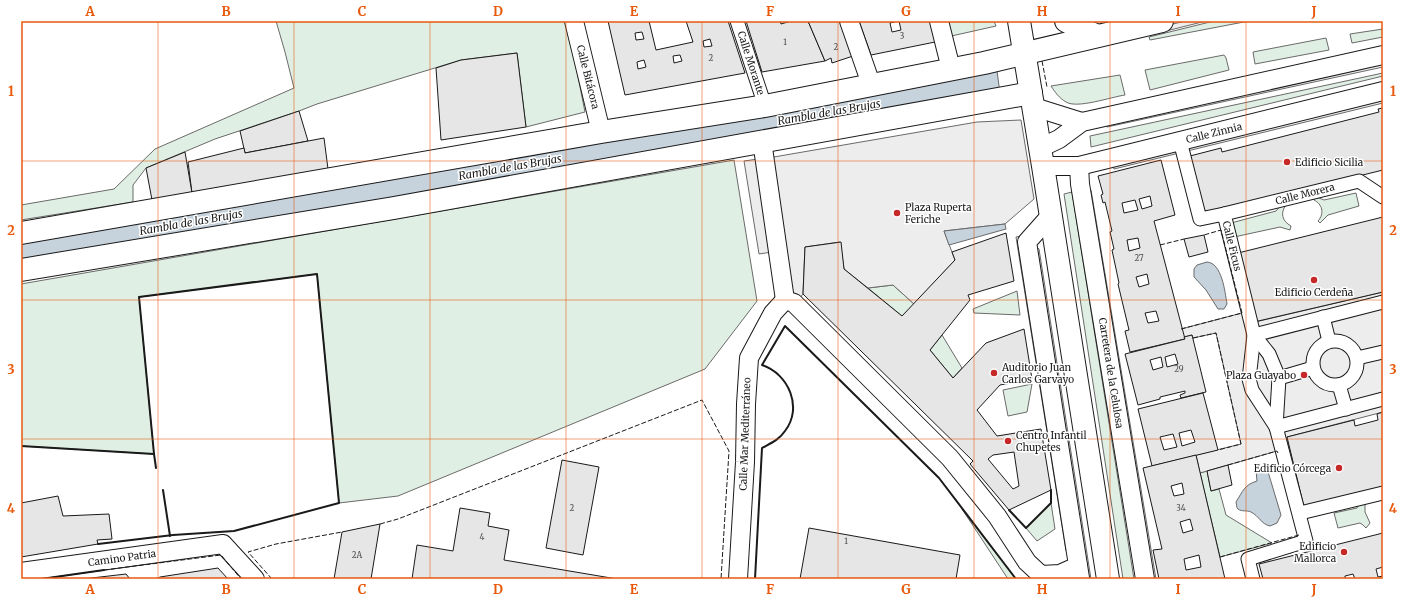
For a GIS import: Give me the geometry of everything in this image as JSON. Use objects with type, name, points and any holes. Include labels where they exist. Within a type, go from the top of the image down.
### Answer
[{"type":"main road","points":[[1019,21],[1042,157],[1108,579]]},
{"type":"main road","points":[[1066,21],[1097,36]]},
{"type":"main road","points":[[21,233],[601,132],[764,106],[984,63],[1151,22]]},
{"type":"main road","points":[[21,270],[394,208],[762,141],[1032,100]]},
{"type":"street","name":"Calle Bitácora","points":[[574,21],[601,132]]},
{"type":"street","name":"Calle Morante","points":[[737,21],[764,106]]},
{"type":"street","points":[[849,21],[871,84]]},
{"type":"street","points":[[939,21],[951,69]]},
{"type":"street","points":[[1042,157],[1059,139],[1082,122],[1383,55]]},
{"type":"street","name":"Calle Zinnia","points":[[1042,157],[1079,166],[1383,91]]},
{"type":"street","points":[[1032,100],[1082,122]]},
{"type":"street","points":[[762,141],[785,300],[794,303],[950,458],[997,516],[1027,562],[1041,575],[1079,573],[1028,242],[1051,215]]},
{"type":"street","name":"Calle Ficus","points":[[1180,141],[1200,220],[1224,214],[1254,334],[1249,379],[1252,390],[1276,427],[1300,513],[1306,541],[1248,559],[1253,579]]},
{"type":"street","name":"Carretera de la Celulosa","points":[[1079,166],[1083,199],[1145,579]]},
{"type":"street","name":"Calle Morera","points":[[1224,214],[1359,181],[1383,197]]},
{"type":"street","name":"Calle Mar Mediterráneo","points":[[738,579],[745,462],[748,358],[773,314],[785,300]]},
{"type":"street","points":[[1254,334],[1383,302]]},
{"type":"street","points":[[1323,317],[1330,341]]},
{"type":"street","name":"Calle Ficus","points":[[1254,334],[1268,354],[1279,378],[1276,427]]},
{"type":"street","points":[[1330,341],[1343,342],[1354,352],[1357,358],[1355,372],[1352,378],[1346,383],[1333,386],[1326,384],[1315,375],[1312,361],[1318,349],[1323,344],[1330,341]]},
{"type":"street","points":[[1357,358],[1383,352]]},
{"type":"street","points":[[1279,378],[1313,368]]},
{"type":"street","points":[[1339,385],[1346,409]]},
{"type":"street","points":[[1276,427],[1383,399]]},
{"type":"street","points":[[1300,513],[1383,493]]},
{"type":"street","name":"Camino Patria","points":[[21,572],[223,544],[255,579]]},
{"type":"green space","points":[[276,21],[567,21],[585,112],[526,127],[517,53],[461,60],[317,104],[215,139],[146,168],[133,185],[133,202],[21,220],[21,205],[114,189],[155,149],[294,88]]},
{"type":"green space","points":[[944,21],[994,21],[996,26],[947,37]]},
{"type":"green space","points":[[1214,21],[1249,21],[1150,40],[1149,37]]},
{"type":"green space","points":[[1383,29],[1383,37],[1352,43],[1350,34]]},
{"type":"green space","points":[[1326,38],[1329,50],[1255,64],[1253,52]]},
{"type":"green space","points":[[1224,55],[1229,70],[1150,90],[1145,70]]},
{"type":"green space","points":[[1383,73],[1383,76],[1091,147],[1090,136]]},
{"type":"green space","points":[[1120,75],[1125,95],[1094,102],[1071,104],[1059,97],[1051,86]]},
{"type":"green space","points":[[734,160],[757,301],[705,369],[398,496],[339,503],[317,274],[139,297],[154,454],[21,446],[21,284]]},
{"type":"green space","points":[[1072,192],[1134,579],[1123,579],[1064,194]]},
{"type":"green space","points":[[1356,193],[1359,206],[1328,215],[1320,223],[1318,221],[1322,209],[1321,206],[1314,200],[1314,196],[1324,200]]},
{"type":"green space","points":[[1283,203],[1286,205],[1283,211],[1283,217],[1291,226],[1290,230],[1280,227],[1234,237],[1231,223],[1276,211]]},
{"type":"green space","points":[[1037,247],[1039,249],[1091,579],[1086,579]]},
{"type":"green space","points":[[893,285],[914,304],[902,316],[868,288]]},
{"type":"green space","points":[[1017,291],[1020,315],[974,313],[973,309]]},
{"type":"green space","points":[[942,335],[962,368],[953,378],[930,350]]},
{"type":"green space","points":[[1032,384],[1027,412],[1008,416],[1003,390]]},
{"type":"green space","points":[[1207,471],[1211,491],[1219,489],[1226,515],[1272,543],[1220,557],[1200,473]]},
{"type":"green space","points":[[1360,502],[1365,503],[1365,512],[1370,523],[1366,528],[1360,523],[1338,528],[1334,513],[1357,508]]},
{"type":"green space","points":[[1051,503],[1055,529],[1037,541],[1026,528]]},
{"type":"green space","points":[[962,509],[1016,579],[1008,579]]},
{"type":"shaded area","points":[[1185,21],[1206,21],[1150,35],[1149,30]]},
{"type":"shaded area","points":[[1383,60],[1383,67],[1107,127],[1106,120]]},
{"type":"shaded area","points":[[1383,99],[1383,103],[1114,169],[1112,165]]},
{"type":"shaded area","name":"Plaza Ruperta Feriche","points":[[1021,120],[1034,199],[1005,224],[944,231],[955,260],[914,304],[893,285],[868,288],[844,269],[840,242],[805,247],[803,294],[799,299],[789,288],[768,158],[977,122]]},
{"type":"shaded area","points":[[758,159],[772,252],[759,254],[744,161]]},
{"type":"shaded area","points":[[1091,190],[1156,579],[1150,579],[1086,191]]},
{"type":"shaded area","points":[[1021,236],[1070,551],[1066,551],[1016,237]]},
{"type":"shaded area","name":"Plaza Guayabo","points":[[1383,292],[1383,412],[1287,437],[1290,449],[1277,451],[1200,473],[1196,455],[1241,444],[1216,333],[1193,338],[1192,335],[1184,337],[1181,329],[1242,313],[1251,308],[1255,322]]},
{"type":"water","name":"Rambla de las Brujas","points":[[997,71],[1000,93],[21,266],[21,240]]},
{"type":"water","points":[[1005,224],[1006,229],[949,245],[944,231]]},
{"type":"water","points":[[1207,262],[1216,267],[1222,279],[1227,304],[1224,309],[1218,309],[1206,290],[1194,277],[1194,269],[1197,265]]},
{"type":"water","points":[[1260,466],[1266,467],[1281,515],[1277,523],[1270,526],[1264,524],[1251,512],[1238,509],[1236,502],[1249,484],[1257,481],[1256,470]]},
{"type":"building","points":[[608,21],[649,21],[656,50],[693,42],[686,21],[728,21],[745,73],[625,95]],"holes":[[[642,32],[644,39],[636,40],[635,33]],[[710,39],[712,46],[704,47],[703,41]],[[680,55],[682,61],[674,63],[673,56]],[[644,60],[646,67],[638,69],[637,62]]]},
{"type":"building","points":[[746,21],[780,21],[781,24],[791,21],[808,21],[825,61],[762,72]]},
{"type":"building","points":[[808,21],[842,21],[856,55],[832,63],[831,58],[825,61]]},
{"type":"building","points":[[859,21],[898,21],[890,23],[892,32],[901,30],[899,21],[935,21],[940,41],[871,55]]},
{"type":"building","points":[[517,53],[526,127],[441,140],[436,68],[461,60]]},
{"type":"building","name":"Edificio Sicilia","points":[[1383,108],[1383,170],[1204,214],[1190,156],[1221,148],[1222,152],[1379,112],[1378,109]]},
{"type":"building","points":[[299,111],[308,141],[245,153],[240,131]]},
{"type":"building","points":[[324,138],[328,169],[192,193],[188,162],[244,148],[245,153]]},
{"type":"building","points":[[185,152],[192,193],[152,200],[146,168]]},
{"type":"building","points":[[1161,160],[1175,215],[1154,221],[1185,339],[1130,352],[1125,331],[1129,330],[1112,250],[1114,249],[1110,232],[1112,231],[1105,202],[1103,203],[1101,195],[1103,194],[1098,176]],"holes":[[[1150,196],[1152,206],[1142,209],[1139,199]],[[1135,200],[1138,210],[1124,213],[1122,203]],[[1138,238],[1140,248],[1129,251],[1127,240]],[[1147,274],[1149,284],[1139,287],[1136,277]],[[1156,311],[1159,321],[1148,323],[1145,313]]]},
{"type":"building","name":"Edificio Cerdeña","points":[[1383,217],[1383,292],[1254,322],[1238,253]]},
{"type":"building","name":"Auditorio Juan Carlos Garvayo","points":[[1006,233],[1014,281],[968,295],[970,300],[930,350],[953,378],[986,343],[1024,329],[1032,379],[1000,385],[977,410],[997,436],[1041,429],[1051,490],[1009,510],[970,464],[973,461],[803,294],[805,247],[841,242],[844,269],[902,316],[955,260],[952,252]],"holes":[[[1014,452],[1019,486],[1013,489],[988,459],[993,455]]]},
{"type":"building","points":[[1204,235],[1208,252],[1189,257],[1184,239]]},
{"type":"building","points":[[1192,335],[1206,392],[1181,398],[1180,395],[1185,393],[1185,391],[1160,397],[1160,399],[1138,405],[1125,354],[1185,339],[1184,337]],"holes":[[[1175,354],[1178,364],[1167,367],[1165,357]],[[1161,357],[1163,367],[1153,370],[1150,360]]]},
{"type":"building","points":[[1203,393],[1218,450],[1152,466],[1138,409]],"holes":[[[1191,430],[1195,442],[1182,446],[1179,433]],[[1173,434],[1177,447],[1164,450],[1160,437]]]},
{"type":"building","name":"Edificio Córcega","points":[[1383,412],[1383,487],[1304,507],[1287,437],[1354,420],[1355,426],[1378,420],[1377,414]]},
{"type":"building","points":[[1196,455],[1225,579],[1159,579],[1153,550],[1162,549],[1143,468]],"holes":[[[1182,483],[1184,494],[1174,496],[1171,486]],[[1190,519],[1193,530],[1183,533],[1180,522]],[[1199,555],[1201,567],[1186,570],[1184,559]]]},
{"type":"building","points":[[562,460],[599,467],[583,555],[546,548]]},
{"type":"building","points":[[1228,465],[1232,485],[1211,491],[1207,471]]},
{"type":"building","points":[[58,496],[63,516],[109,514],[112,539],[97,540],[98,544],[21,557],[21,503]]},
{"type":"building","points":[[460,508],[490,513],[488,526],[509,530],[504,560],[617,579],[412,579],[417,545],[453,551]]},
{"type":"building","points":[[380,524],[371,579],[334,579],[342,532]]},
{"type":"building","points":[[809,528],[960,555],[956,579],[800,579]]},
{"type":"building","name":"Edificio Mallorca","points":[[1383,533],[1383,567],[1376,569],[1378,577],[1383,576],[1383,579],[1355,579],[1353,574],[1345,576],[1345,579],[1263,579],[1259,564]]},
{"type":"building","points":[[218,568],[228,579],[157,579],[160,577]]},
{"type":"building","points":[[126,574],[130,579],[83,579]]},
{"type":"fence","points":[[1042,61],[1047,87]]},
{"type":"fence","points":[[1181,329],[1242,313],[1221,230],[1204,235]]},
{"type":"fence","points":[[1160,245],[1184,239]]},
{"type":"fence","points":[[1193,338],[1216,333],[1241,444],[1218,450]]},
{"type":"fence","points":[[380,524],[398,519],[702,400],[729,451],[721,579]]},
{"type":"fence","points":[[1228,465],[1277,451],[1278,453]]},
{"type":"fence","points":[[272,579],[248,552],[276,544],[342,532]]},
{"type":"fence","points":[[1220,557],[1299,534]]},
{"type":"fence","points":[[104,570],[221,555],[241,579]]},
{"type":"wall","points":[[21,446],[154,454],[139,297],[317,274],[339,503],[234,531],[173,535],[98,544]]},
{"type":"wall","points":[[755,579],[762,448],[775,441],[783,434],[790,422],[793,412],[793,402],[786,384],[780,376],[771,369],[762,365],[785,326],[939,478],[1016,579]]},
{"type":"wall","points":[[154,454],[156,468]]},
{"type":"wall","points":[[163,490],[170,536]]},
{"type":"wall","points":[[1009,510],[1026,528],[1051,503],[1051,490]]},
{"type":"wall","points":[[41,579],[104,570]]},
{"type":"place","name":"Edificio Sicilia","points":[[1287,162]]},
{"type":"place","name":"Plaza Ruperta Feriche","points":[[897,213]]},
{"type":"place","name":"Edificio Cerdeña","points":[[1314,280]]},
{"type":"place","name":"Auditorio Juan Carlos Garvayo","points":[[994,373]]},
{"type":"place","name":"Plaza Guayabo","points":[[1304,375]]},
{"type":"place","name":"Centro Infantil Chupetes","points":[[1008,441]]},
{"type":"place","name":"Edificio Córcega","points":[[1339,468]]},
{"type":"place","name":"Edificio Mallorca","points":[[1344,552]]}]
